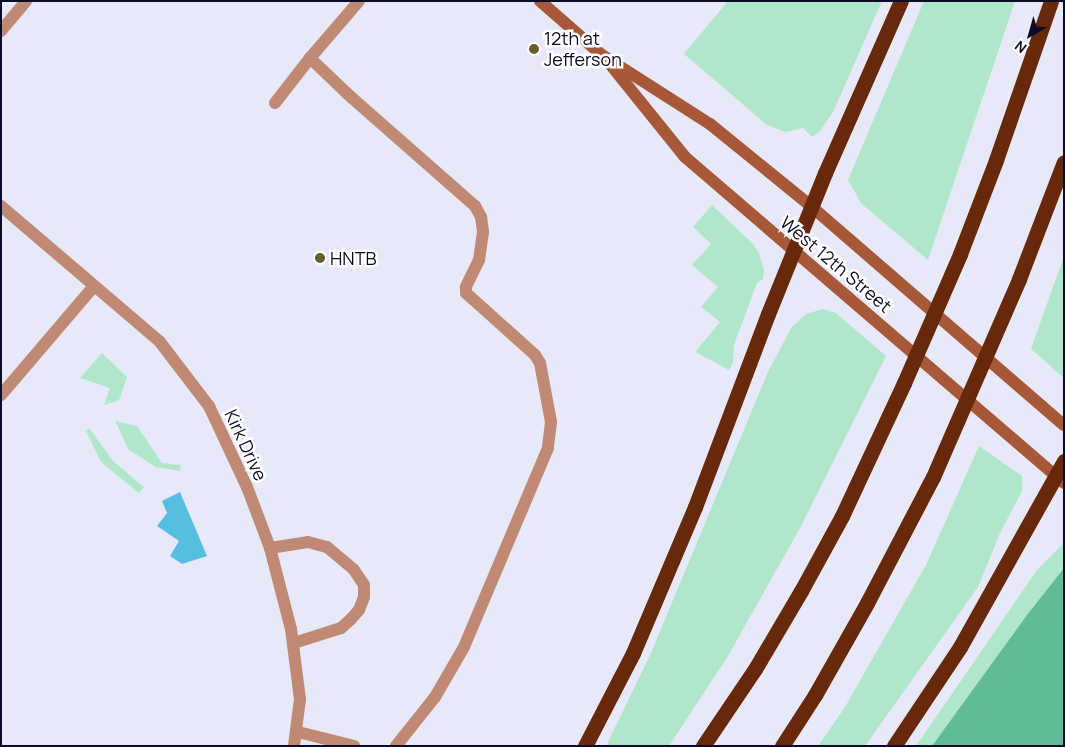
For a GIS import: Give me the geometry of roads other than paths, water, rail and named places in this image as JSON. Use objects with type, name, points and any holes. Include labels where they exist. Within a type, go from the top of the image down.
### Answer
[{"type":"highway","points":[[585,746],[633,652],[695,506],[812,206],[901,1]]},
{"type":"highway","points":[[704,746],[754,669],[801,591],[842,516],[900,392],[960,254],[996,160],[1051,1]]},
{"type":"highway","points":[[782,746],[815,695],[858,620],[932,477],[1019,279],[1064,162]]},
{"type":"highway","points":[[894,746],[960,647],[1060,480],[1064,461]]},
{"type":"main road","name":"West 12th Street","points":[[540,1],[602,55],[710,124],[812,206],[1064,425]]},
{"type":"main road","name":"West 12th Street","points":[[602,55],[685,157],[1008,432],[1060,480]]},
{"type":"street","points":[[1,32],[26,1]]},
{"type":"street","points":[[275,103],[310,58],[359,1]]},
{"type":"street","points":[[310,58],[351,97],[475,206],[481,217],[484,232],[479,260],[466,287],[466,292],[535,355],[540,363],[551,422],[548,448],[464,647],[436,697],[396,746]]},
{"type":"street","name":"Kirk Drive","points":[[1,206],[160,342],[209,406],[247,487],[270,548],[294,643],[300,699],[298,732],[294,746]]},
{"type":"street","points":[[1,395],[94,286]]},
{"type":"street","points":[[270,548],[308,542],[327,547],[354,570],[364,585],[364,598],[359,610],[341,628],[294,643]]},
{"type":"street","points":[[298,732],[354,746]]},
{"type":"water","points":[[180,492],[207,556],[182,564],[170,556],[179,541],[157,526],[167,513],[162,501]]},
{"type":"place","name":"12th at Jefferson","points":[[534,49]]},
{"type":"place","name":"HNTB","points":[[320,258]]}]
